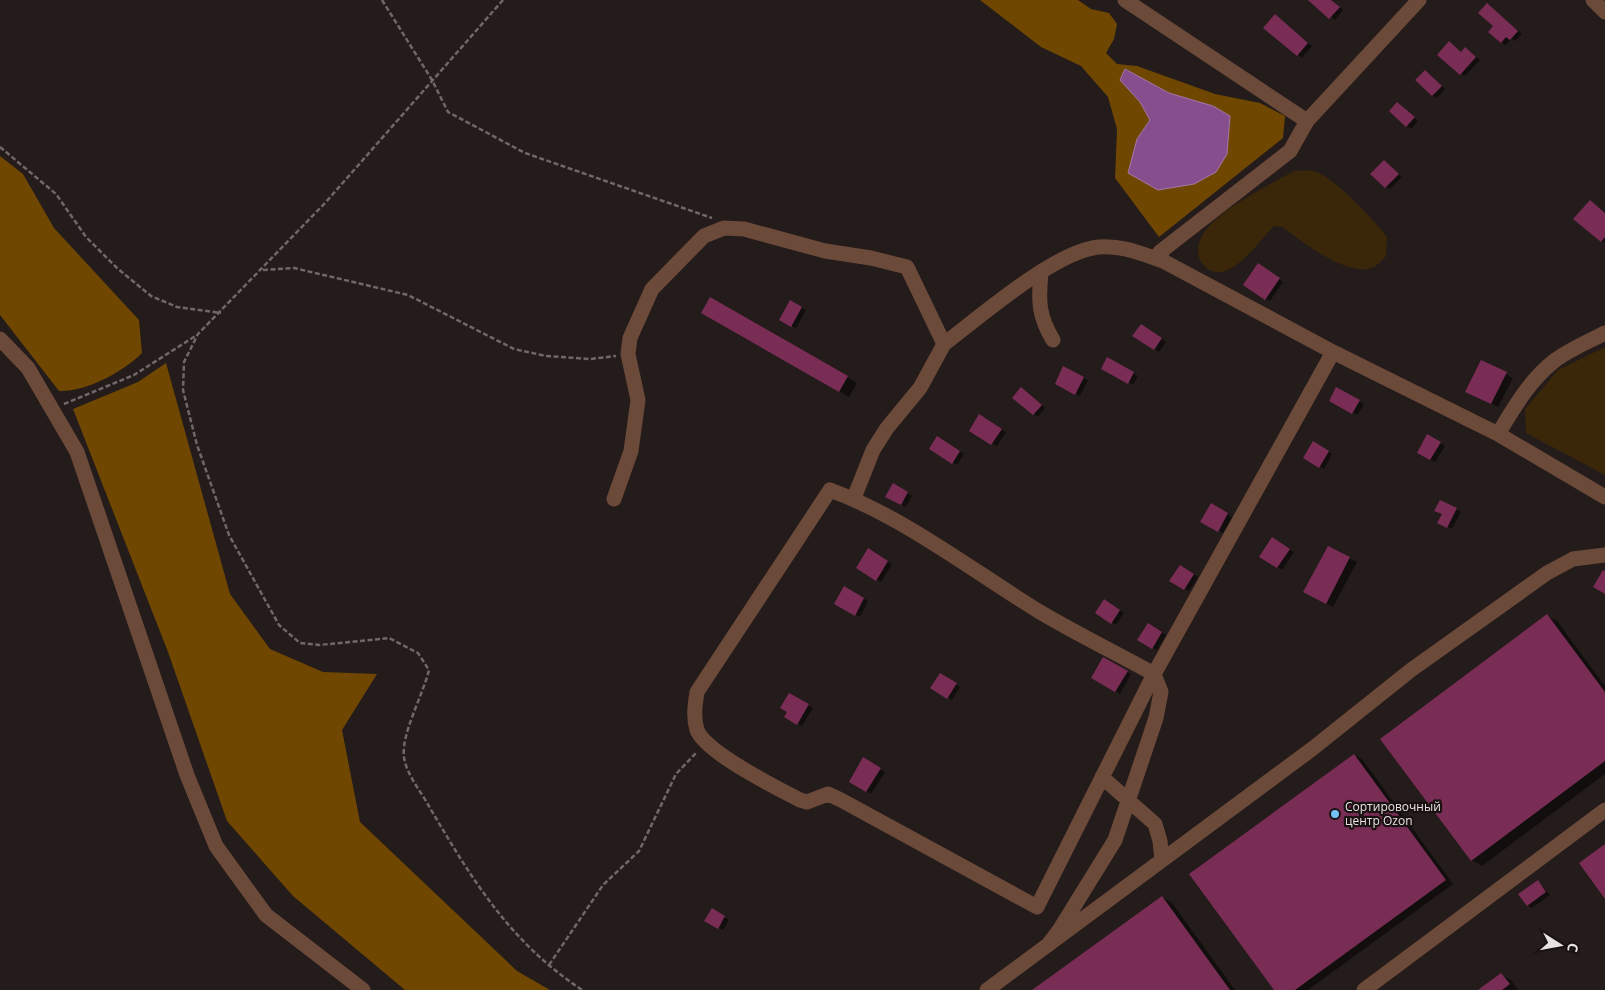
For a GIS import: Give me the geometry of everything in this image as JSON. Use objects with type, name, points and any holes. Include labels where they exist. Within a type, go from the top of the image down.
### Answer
[{"type":"street","points":[[1124,0],[1307,121]]},
{"type":"street","points":[[1163,260],[1160,252],[1290,151],[1307,121],[1419,0]]},
{"type":"street","points":[[1592,0],[1605,12]]},
{"type":"street","points":[[614,499],[631,450],[638,400],[628,354],[635,322],[652,289],[704,236],[724,228],[744,229],[825,251],[871,258],[907,267],[944,344]]},
{"type":"street","points":[[854,498],[873,450],[887,428],[920,388],[944,344],[1041,274],[1070,256],[1098,247],[1120,247],[1163,260],[1333,352],[1498,434],[1605,497]]},
{"type":"street","points":[[1041,274],[1039,298],[1043,323],[1054,340]]},
{"type":"street","points":[[1498,434],[1515,406],[1537,376],[1554,361],[1605,333]]},
{"type":"street","points":[[0,339],[28,368],[77,452],[187,775],[216,846],[266,915],[363,990]]},
{"type":"street","points":[[1048,945],[1115,840],[1156,718],[1161,692],[1154,674],[1041,612],[854,498],[830,490],[697,692],[694,711],[698,731],[706,744],[749,772],[800,800],[807,802],[828,794],[841,800],[1037,907],[1154,674],[1333,352]]},
{"type":"street","points":[[987,990],[1312,749],[1412,670],[1547,573],[1573,559],[1605,555]]},
{"type":"street","points":[[1102,777],[1155,824],[1160,841],[1162,860]]},
{"type":"street","points":[[1364,990],[1605,810]]},
{"type":"path","points":[[382,0],[432,80],[448,112],[525,153],[716,219]]},
{"type":"path","points":[[52,409],[134,374],[198,334],[221,313],[326,202],[503,0]]},
{"type":"path","points":[[0,148],[56,194],[86,237],[117,268],[151,296],[177,307],[221,313]]},
{"type":"path","points":[[262,270],[294,268],[408,296],[514,349],[546,356],[590,359],[628,354]]},
{"type":"path","points":[[198,334],[184,362],[183,390],[197,444],[229,535],[279,625],[300,643],[319,645],[389,638],[418,653],[429,670],[404,741],[404,759],[457,853],[492,906],[516,935],[549,966],[582,990]]},
{"type":"path","points":[[549,966],[603,885],[639,851],[676,774],[706,744]]},
{"type":"shaded area","points":[[980,0],[1078,0],[1091,9],[1109,13],[1117,24],[1114,39],[1106,53],[1117,64],[1137,66],[1215,94],[1260,103],[1285,116],[1283,138],[1159,237],[1115,178],[1117,129],[1108,97],[1081,66],[1041,47]],"holes":[[[1125,69],[1169,93],[1213,106],[1137,139],[1150,120],[1140,102],[1120,80]]]},
{"type":"shaded area","points":[[1125,69],[1169,93],[1213,106],[1230,116],[1227,154],[1216,172],[1194,184],[1158,190],[1128,173],[1137,139],[1150,120],[1140,102],[1120,80]]},
{"type":"shaded area","points":[[0,156],[23,174],[54,228],[139,320],[142,353],[125,367],[104,380],[81,388],[59,391],[0,315]]},
{"type":"shaded area","points":[[1294,171],[1314,171],[1332,181],[1353,200],[1387,237],[1386,256],[1374,267],[1363,269],[1351,268],[1326,257],[1282,227],[1274,226],[1250,253],[1230,269],[1219,272],[1209,270],[1200,260],[1198,250],[1203,234],[1210,225],[1232,207]]},
{"type":"shaded area","points":[[1605,347],[1605,475],[1526,433],[1525,409],[1558,370]]},
{"type":"shaded area","points":[[166,363],[230,594],[270,649],[323,672],[377,674],[342,730],[360,822],[517,971],[550,990],[405,990],[293,896],[227,821],[168,652],[73,409],[138,382]]},
{"type":"building","points":[[1308,0],[1331,0],[1340,7],[1329,19]]},
{"type":"building","points":[[1487,3],[1518,31],[1510,40],[1506,37],[1501,43],[1488,32],[1493,26],[1478,13]]},
{"type":"building","points":[[1275,14],[1308,43],[1297,56],[1263,28]]},
{"type":"building","points":[[1449,41],[1461,52],[1465,47],[1476,57],[1460,75],[1437,55]]},
{"type":"building","points":[[1425,70],[1442,86],[1432,96],[1415,80]]},
{"type":"building","points":[[1397,102],[1415,117],[1406,127],[1389,111]]},
{"type":"building","points":[[1384,160],[1399,174],[1385,188],[1370,174]]},
{"type":"building","points":[[1590,200],[1605,213],[1605,237],[1601,242],[1573,219]]},
{"type":"building","points":[[1258,263],[1280,278],[1265,300],[1243,285]]},
{"type":"building","points":[[710,297],[848,376],[839,392],[701,313]]},
{"type":"building","points":[[790,300],[802,307],[791,327],[779,320]]},
{"type":"building","points":[[1141,324],[1162,338],[1154,350],[1132,336]]},
{"type":"building","points":[[1107,357],[1134,372],[1128,384],[1101,369]]},
{"type":"building","points":[[1481,360],[1507,372],[1491,404],[1465,392]]},
{"type":"building","points":[[1063,366],[1084,377],[1075,395],[1055,384]]},
{"type":"building","points":[[1021,387],[1042,405],[1033,415],[1012,398]]},
{"type":"building","points":[[1336,387],[1360,400],[1352,414],[1329,401]]},
{"type":"building","points":[[979,414],[1002,429],[991,445],[969,431]]},
{"type":"building","points":[[1427,434],[1441,442],[1430,460],[1417,453]]},
{"type":"building","points":[[937,436],[960,451],[952,464],[929,449]]},
{"type":"building","points":[[1313,441],[1329,451],[1319,468],[1303,458]]},
{"type":"building","points":[[893,483],[908,492],[901,505],[885,497]]},
{"type":"building","points":[[1440,500],[1457,508],[1447,528],[1437,523],[1442,514],[1434,511]]},
{"type":"building","points":[[1211,503],[1228,513],[1218,532],[1200,522]]},
{"type":"building","points":[[1272,537],[1290,549],[1277,568],[1259,557]]},
{"type":"building","points":[[1328,546],[1350,557],[1326,604],[1303,592]]},
{"type":"building","points":[[868,548],[888,561],[876,581],[856,568]]},
{"type":"building","points":[[1180,565],[1194,574],[1184,590],[1169,581]]},
{"type":"building","points":[[1603,570],[1605,571],[1605,594],[1593,587]]},
{"type":"building","points":[[844,586],[864,598],[855,616],[834,604]]},
{"type":"building","points":[[1104,599],[1120,610],[1111,624],[1095,613]]},
{"type":"building","points":[[1547,614],[1605,692],[1605,761],[1471,861],[1380,739]]},
{"type":"building","points":[[1148,623],[1162,632],[1152,649],[1137,640]]},
{"type":"building","points":[[1103,657],[1128,671],[1115,692],[1091,678]]},
{"type":"building","points":[[940,673],[957,683],[947,699],[930,688]]},
{"type":"building","points":[[789,693],[809,704],[797,725],[784,717],[787,712],[780,708]]},
{"type":"building","name":"Сортировочный центр Ozon","points":[[1354,754],[1446,880],[1295,990],[1274,990],[1189,874]]},
{"type":"building","points":[[863,757],[881,768],[866,792],[849,782]]},
{"type":"building","points":[[1605,844],[1605,899],[1579,863]]},
{"type":"building","points":[[1538,880],[1546,892],[1527,906],[1518,894]]},
{"type":"building","points":[[1162,896],[1230,990],[1032,990]]},
{"type":"building","points":[[712,908],[725,916],[718,929],[704,921]]},
{"type":"building","points":[[1501,973],[1510,984],[1502,990],[1478,990]]},
{"type":"place","name":"Сортировочный центр Ozon","points":[[1335,814]]}]
